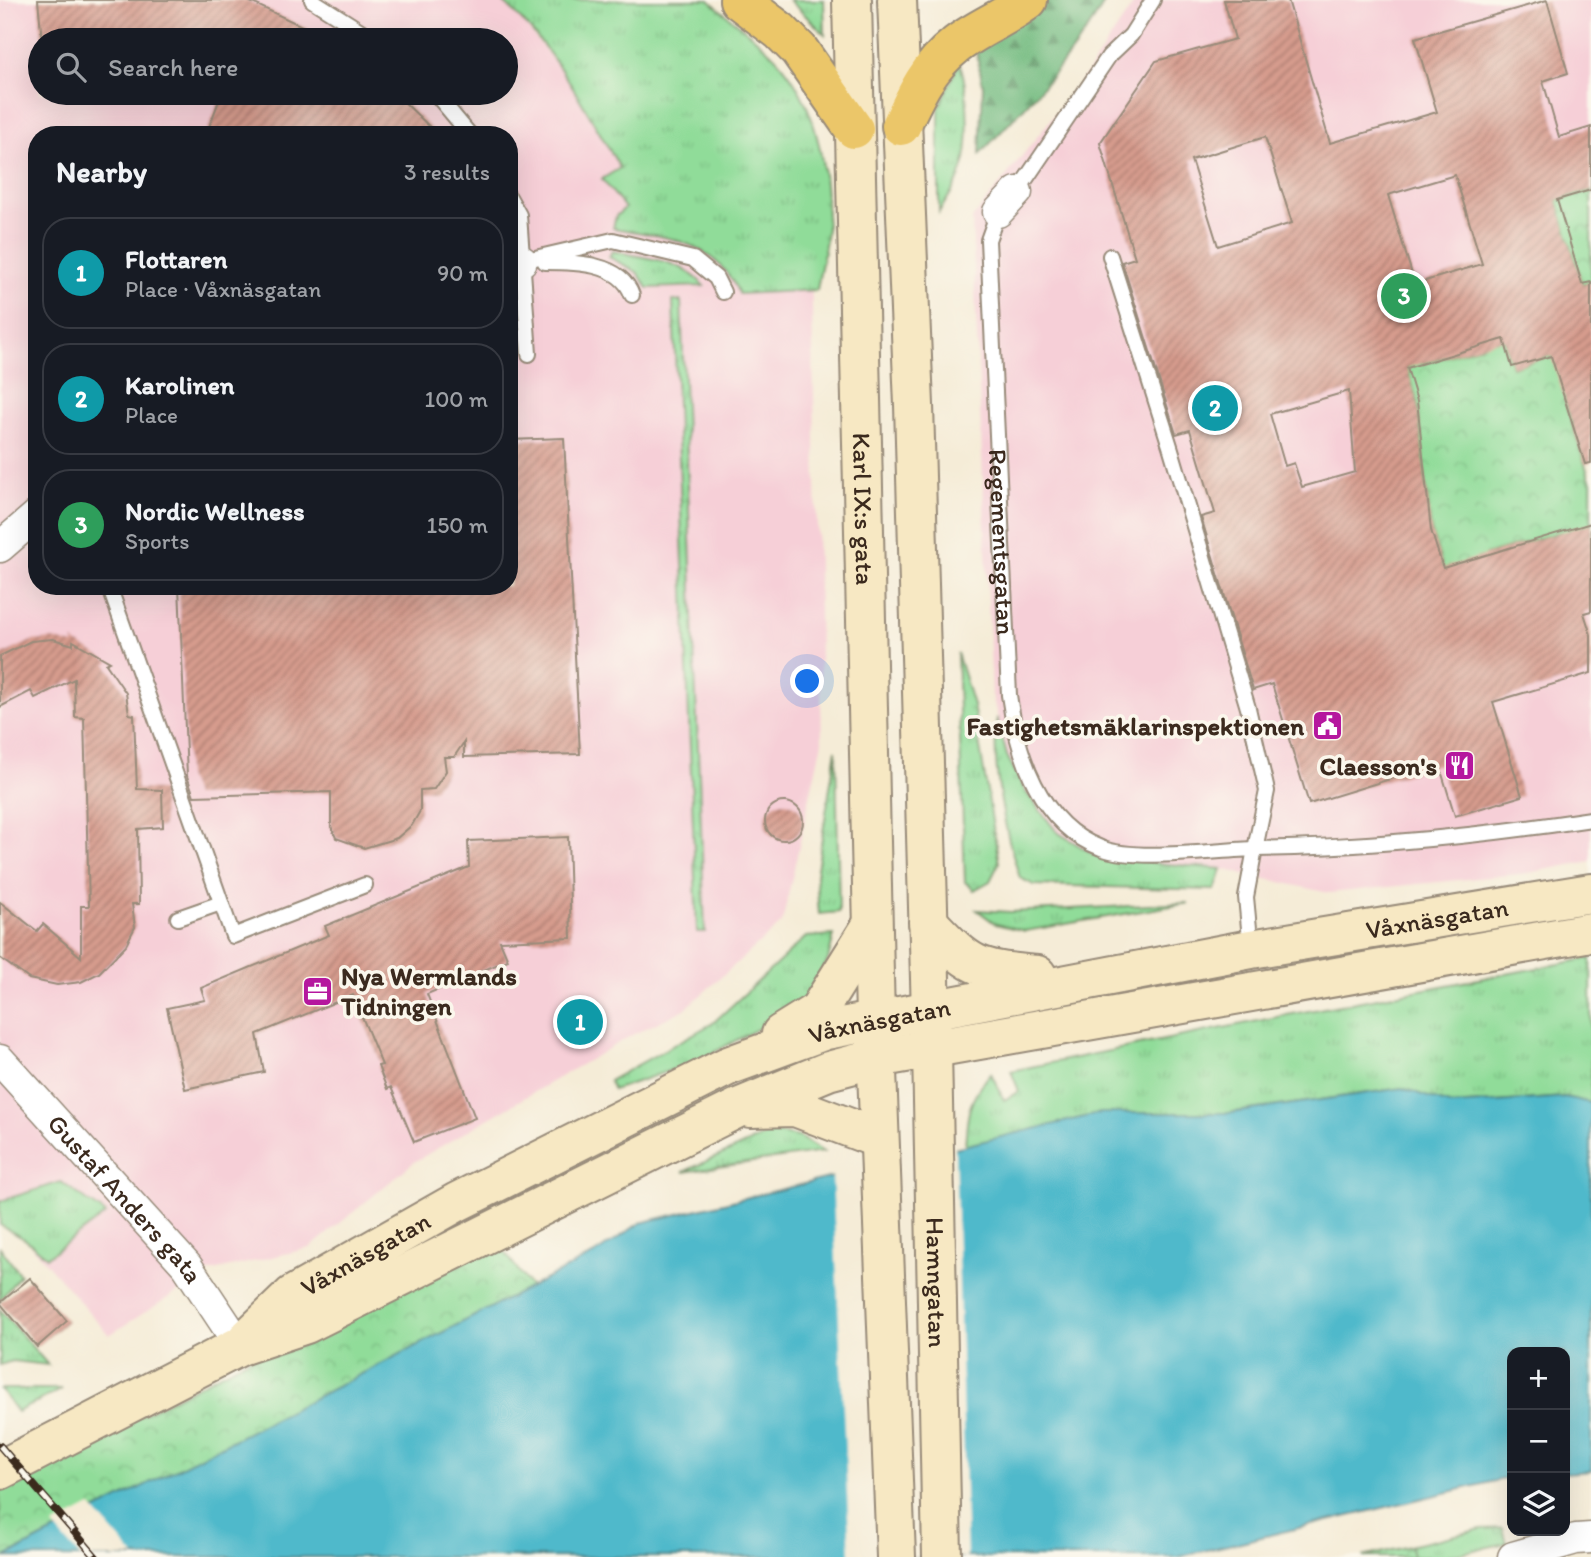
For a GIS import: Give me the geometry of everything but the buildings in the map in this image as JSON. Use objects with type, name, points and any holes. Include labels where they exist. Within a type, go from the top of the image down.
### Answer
[{"type":"highway","points":[[739,0],[780,30],[799,50],[854,129]]},
{"type":"highway","points":[[901,126],[916,93],[942,57],[956,45],[1028,0]]},
{"type":"street","name":"Karl IX:s gata","points":[[852,0],[875,1019]]},
{"type":"street","name":"Karl IX:s gata","points":[[897,0],[914,405],[931,1008]]},
{"type":"street","points":[[0,547],[28,523]]},
{"type":"street","name":"Våxnäsgatan","points":[[240,1346],[293,1295],[457,1202],[728,1066],[826,1030],[1251,949],[1591,893]]},
{"type":"street","points":[[928,922],[961,957],[987,971],[1085,979]]},
{"type":"street","points":[[728,1066],[818,1011],[872,925]]},
{"type":"street","name":"Våxnäsgatan","points":[[0,1471],[240,1346],[306,1324],[738,1108],[828,1071],[877,1058],[1591,932]]},
{"type":"street","name":"Hamngatan","points":[[931,1008],[942,1557]]},
{"type":"street","name":"Hamngatan","points":[[875,1019],[896,1557]]},
{"type":"street","name":"Gustaf Anders gata","points":[[0,1060],[187,1266],[240,1346]]},
{"type":"street","points":[[738,1108],[795,1107],[879,1139]]},
{"type":"street","points":[[1513,1557],[1591,1538]]},
{"type":"lane","points":[[312,0],[356,28]]},
{"type":"lane","name":"Regementsgatan","points":[[1153,0],[1131,35],[1109,56],[1007,202],[988,240],[1008,683],[1014,735],[1028,774],[1047,804],[1071,829],[1100,848],[1132,854],[1315,848],[1526,829],[1591,819]]},
{"type":"lane","points":[[445,105],[462,126]]},
{"type":"lane","points":[[518,213],[518,231]]},
{"type":"lane","points":[[518,263],[613,240],[693,259],[716,278],[723,292]]},
{"type":"lane","points":[[1110,256],[1170,446],[1251,721],[1267,791],[1247,881],[1251,949]]},
{"type":"lane","points":[[518,263],[575,262],[597,267],[621,278],[632,295]]},
{"type":"lane","points":[[518,277],[529,354]]},
{"type":"lane","points":[[112,595],[233,936],[365,885]]},
{"type":"lane","points":[[178,918],[221,903]]},
{"type":"shaded area","points":[[0,0],[501,0],[514,11],[571,83],[620,168],[811,264],[822,742],[782,923],[685,1009],[632,1035],[414,1162],[310,1248],[209,1272],[109,1335],[26,1240],[0,1225]]},
{"type":"shaded area","points":[[1136,0],[1591,0],[1591,192],[1583,284],[1591,282],[1591,344],[1512,367],[1499,323],[1483,345],[1424,363],[1486,555],[1561,532],[1591,547],[1591,861],[1528,873],[1329,893],[1222,869],[1100,858],[1057,832],[1025,791],[1007,756],[992,695],[972,219],[1086,75]]},
{"type":"green space","points":[[501,0],[709,0],[762,44],[778,60],[802,96],[811,117],[822,160],[827,227],[817,290],[739,294],[729,276],[702,251],[669,238],[613,228],[616,216],[625,208],[602,179],[620,168],[553,58],[520,18]]},
{"type":"green space","points":[[789,0],[824,0],[825,34]]},
{"type":"green space","points":[[1044,0],[1106,0],[1064,62],[980,154],[983,86],[976,50]]},
{"type":"green space","points":[[959,62],[966,96],[967,149],[958,180],[939,212],[939,108]]},
{"type":"green space","points":[[1591,190],[1591,282],[1582,284],[1557,200]]},
{"type":"green space","points":[[612,251],[674,265],[695,277],[704,286],[648,288],[637,272],[609,257]]},
{"type":"green space","points":[[673,301],[681,301],[705,932],[697,932]]},
{"type":"green space","points":[[1499,323],[1512,367],[1591,344],[1565,401],[1591,483],[1591,547],[1560,532],[1486,555],[1450,590],[1431,530],[1417,401],[1403,356],[1424,363],[1482,346]]},
{"type":"green space","points":[[957,653],[973,705],[999,863],[990,881],[974,890],[965,882]]},
{"type":"green space","points":[[997,718],[1007,756],[1025,791],[1057,832],[1100,858],[1222,869],[1215,890],[1034,885],[1020,878],[1001,799],[996,757]]},
{"type":"green space","points":[[836,750],[839,912],[819,914],[816,876]]},
{"type":"green space","points":[[1189,903],[1025,931],[996,924],[977,910],[1010,912]]},
{"type":"green space","points":[[834,935],[828,960],[802,1005],[698,1061],[613,1090],[609,1081],[713,1023],[806,937]]},
{"type":"green space","points":[[1591,958],[1591,1103],[1565,1097],[1451,1105],[1402,1088],[1230,1113],[1101,1113],[965,1147],[970,1107],[991,1073],[1004,1100],[1019,1091],[1011,1071],[1287,1015]]},
{"type":"green space","points":[[772,1132],[799,1137],[823,1152],[683,1172]]},
{"type":"green space","points":[[61,1182],[106,1214],[47,1257],[26,1240],[0,1225],[0,1201]]},
{"type":"green space","points":[[490,1232],[535,1293],[29,1557],[0,1557],[0,1490]]},
{"type":"green space","points":[[0,1247],[20,1275],[0,1300]]},
{"type":"green space","points":[[0,1310],[48,1365],[12,1361],[0,1365]]},
{"type":"green space","points":[[0,1389],[62,1389],[17,1412]]},
{"type":"green space","points":[[1503,1528],[1507,1543],[1442,1557],[1363,1557],[1481,1529]]},
{"type":"green space","points":[[1411,1546],[1413,1557],[1363,1557]]},
{"type":"water","points":[[1402,1088],[1452,1105],[1565,1097],[1591,1103],[1591,1471],[1570,1473],[1570,1347],[1507,1347],[1507,1478],[1178,1557],[5,1557],[595,1254],[640,1223],[1101,1113],[1230,1113]]},
{"type":"pier","points":[[955,1146],[967,1557],[850,1557],[832,1175]]},
{"type":"pier","points":[[91,1506],[135,1557],[80,1557],[53,1526]]},
{"type":"railway","points":[[0,1446],[96,1557]]},
{"type":"place","name":"Nordic Wellness","points":[[1404,296]]},
{"type":"place","name":"Karolinen","points":[[1215,408]]},
{"type":"place","name":"Fastighetsmäklarinspektionen","points":[[1327,726]]},
{"type":"place","name":"Claesson's","points":[[1460,766]]},
{"type":"place","name":"Nya Wermlands Tidningen","points":[[318,991]]},
{"type":"place","name":"Flottaren","points":[[580,1022]]}]
